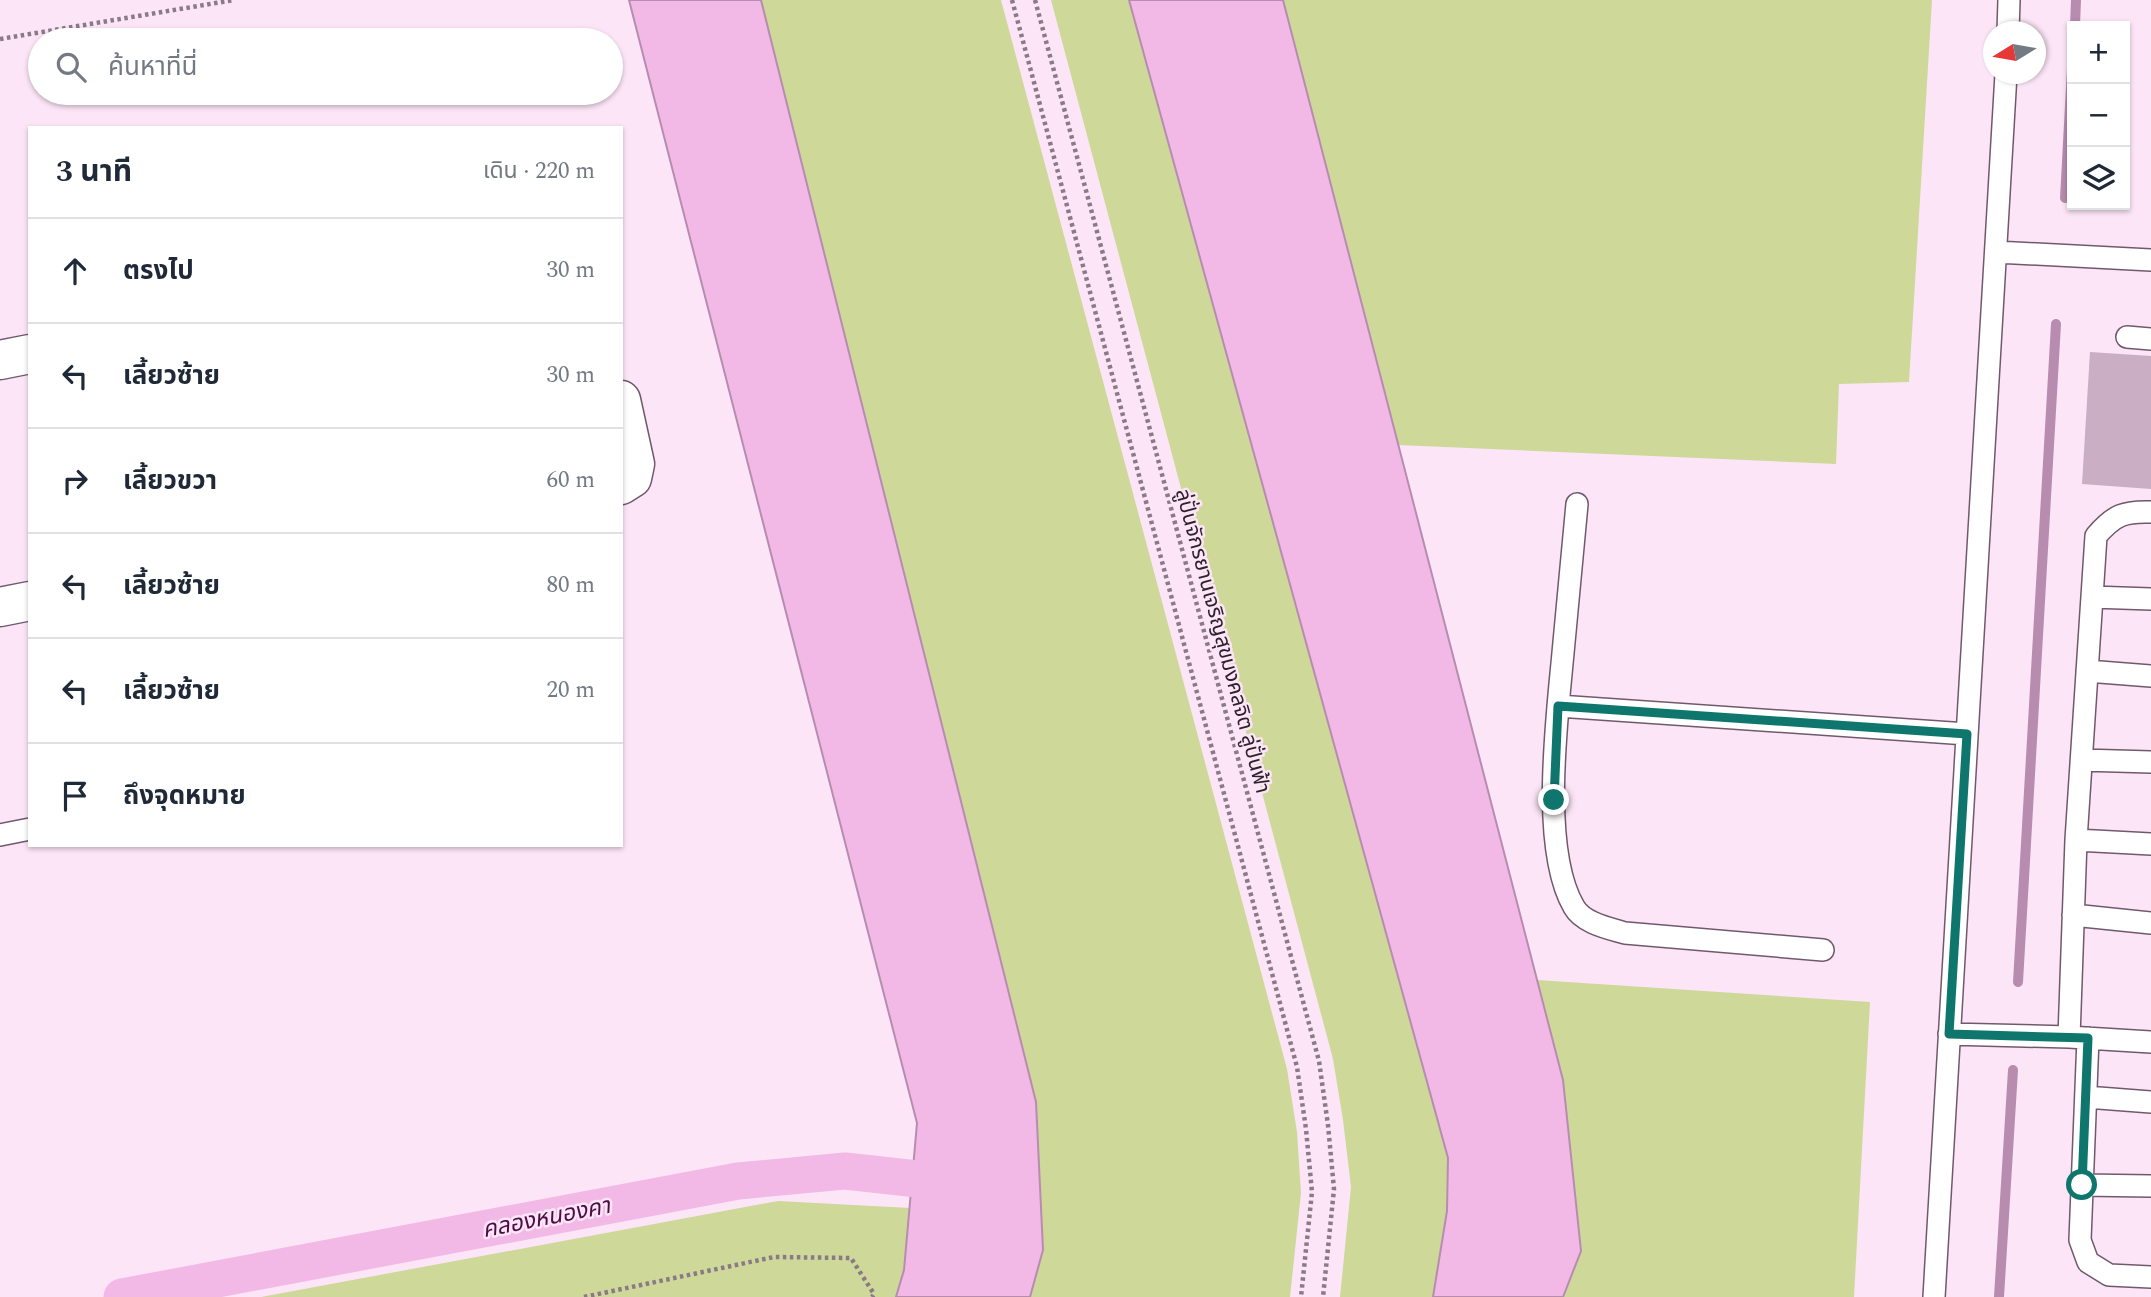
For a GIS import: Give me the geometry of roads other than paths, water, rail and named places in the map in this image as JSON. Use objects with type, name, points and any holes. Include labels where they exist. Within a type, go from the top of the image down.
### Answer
[{"type":"street","points":[[0,360],[28,354]]},
{"type":"street","points":[[623,409],[635,464],[632,478],[623,484]]},
{"type":"street","points":[[0,607],[28,601]]},
{"type":"lane","points":[[2008,21],[2009,0]]},
{"type":"lane","points":[[1934,1297],[2005,84]]},
{"type":"lane","points":[[1996,252],[2151,260]]},
{"type":"lane","points":[[2127,337],[2151,339]]},
{"type":"lane","points":[[1577,504],[1558,706],[1554,800],[1557,854],[1565,887],[1575,909],[1598,925],[1625,933],[1823,950]]},
{"type":"lane","points":[[2151,512],[2129,511],[2109,521],[2096,536],[2073,915],[2078,1037],[2086,1097],[2080,1240],[2088,1262],[2109,1275],[2151,1277]]},
{"type":"lane","points":[[2092,597],[2151,599]]},
{"type":"lane","points":[[2087,671],[2151,676]]},
{"type":"lane","points":[[1558,706],[1967,734]]},
{"type":"lane","points":[[2082,761],[2151,762]]},
{"type":"lane","points":[[0,835],[28,829]]},
{"type":"lane","points":[[2076,840],[2151,844]]},
{"type":"lane","points":[[2073,915],[2151,923]]},
{"type":"lane","points":[[1949,1034],[2078,1037],[2151,1042]]},
{"type":"lane","points":[[2086,1097],[2151,1102]]},
{"type":"lane","points":[[2082,1185],[2151,1186]]},
{"type":"waterway","points":[[2075,21],[2076,0]]},
{"type":"waterway","points":[[2065,198],[2071,84]]},
{"type":"waterway","points":[[2018,982],[2056,324]]},
{"type":"waterway","points":[[1999,1297],[2013,1070]]},
{"type":"waterway","name":"คลองหนองคา","points":[[122,1297],[738,1181],[845,1171],[963,1184]]}]
